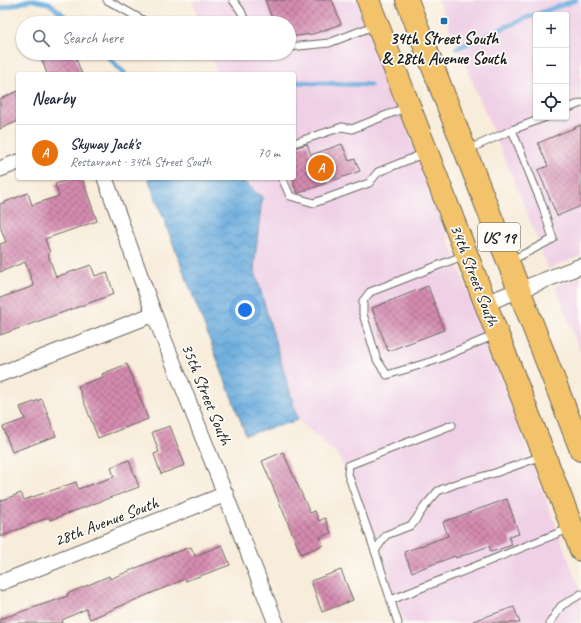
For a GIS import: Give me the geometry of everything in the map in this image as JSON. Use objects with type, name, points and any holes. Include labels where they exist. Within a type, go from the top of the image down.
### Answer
[{"type":"highway","name":"34th Street South","points":[[368,0],[581,550]]},
{"type":"highway","name":"34th Street South","points":[[408,0],[581,450]]},
{"type":"street","points":[[0,169],[16,163]]},
{"type":"street","name":"35th Street South","points":[[106,180],[154,314],[276,623]]},
{"type":"street","points":[[486,303],[581,266]]},
{"type":"street","points":[[0,374],[154,314]]},
{"type":"street","name":"28th Avenue South","points":[[0,583],[226,494]]},
{"type":"lane","points":[[107,0],[136,16]]},
{"type":"lane","points":[[233,0],[243,16]]},
{"type":"lane","points":[[296,46],[329,43],[378,24]]},
{"type":"lane","points":[[569,108],[581,103]]},
{"type":"lane","points":[[296,143],[342,126],[352,129],[409,106]]},
{"type":"lane","points":[[465,150],[538,120]]},
{"type":"lane","points":[[508,262],[553,239],[543,207],[512,130]]},
{"type":"lane","points":[[283,180],[290,196],[314,203],[369,183],[378,172],[428,152]]},
{"type":"lane","points":[[467,255],[370,292],[363,301],[363,314],[377,360],[387,375],[433,361],[497,334]]},
{"type":"lane","points":[[398,623],[348,474],[349,465],[452,425]]},
{"type":"lane","points":[[375,551],[386,535],[412,525],[425,506],[438,491],[455,484],[495,473],[544,455]]},
{"type":"lane","points":[[391,600],[572,528]]},
{"type":"lane","points":[[550,623],[561,606],[581,594]]},
{"type":"shaded area","points":[[192,0],[359,0],[581,593],[581,623],[405,623],[339,456],[298,420],[254,268],[262,197],[241,180],[296,180],[296,72],[216,72],[212,60],[296,60],[296,16],[198,16]]},
{"type":"shaded area","points":[[438,0],[581,0],[581,256],[548,269],[523,202]]},
{"type":"shaded area","points":[[581,276],[581,354],[555,286]]},
{"type":"water","points":[[149,180],[241,180],[262,197],[254,268],[298,420],[246,435]]},
{"type":"building","points":[[265,0],[332,0],[341,24],[313,34],[296,36],[296,16],[271,16]]},
{"type":"building","points":[[42,60],[77,60],[81,72],[46,72]]},
{"type":"building","points":[[16,92],[16,122],[0,129],[0,99]]},
{"type":"building","points":[[581,125],[581,206],[557,216],[538,170],[548,166],[538,143]]},
{"type":"building","points":[[307,144],[311,155],[342,144],[349,161],[355,159],[360,171],[298,193],[294,184],[294,180],[296,180],[296,147]]},
{"type":"building","points":[[67,180],[83,180],[97,221],[45,239],[50,253],[48,254],[56,277],[91,265],[95,276],[107,272],[114,294],[0,335],[0,298],[34,286],[25,262],[0,272],[0,244],[6,242],[0,226],[0,204],[28,193],[32,205],[59,196],[55,184]]},
{"type":"building","points":[[428,286],[444,330],[388,351],[372,308]]},
{"type":"building","points":[[127,364],[148,419],[98,438],[78,386],[103,377],[102,374]]},
{"type":"building","points":[[42,399],[56,436],[12,452],[3,427],[25,419],[20,407]]},
{"type":"building","points":[[170,426],[185,465],[161,474],[154,454],[159,452],[152,432]]},
{"type":"building","points":[[283,452],[310,513],[315,511],[319,521],[325,518],[331,533],[320,537],[323,545],[301,554],[262,461]]},
{"type":"building","points":[[129,460],[139,487],[50,520],[49,517],[0,537],[0,501],[21,493],[24,500],[76,482],[78,489],[114,477],[111,467]]},
{"type":"building","points":[[507,499],[519,534],[509,537],[512,545],[491,552],[489,546],[456,558],[455,556],[412,572],[404,552],[448,536],[443,522]]},
{"type":"building","points":[[222,545],[230,565],[186,581],[185,579],[90,619],[86,609],[62,620],[63,623],[0,623],[0,619],[68,596],[67,594],[109,576],[110,579],[165,556],[191,547],[195,556]]},
{"type":"building","points":[[341,570],[353,600],[322,612],[311,581]]},
{"type":"building","points":[[514,607],[520,623],[474,623],[473,621]]},
{"type":"waterway","points":[[0,9],[30,0]]},
{"type":"waterway","points":[[33,0],[49,3],[65,16]]},
{"type":"waterway","points":[[457,48],[526,18],[576,0]]},
{"type":"waterway","points":[[111,60],[123,72]]},
{"type":"waterway","points":[[296,82],[370,85]]},
{"type":"place","name":"34th Street South & 28th Avenue South","points":[[444,21]]},
{"type":"place","name":"Skyway Jack's","points":[[321,168]]}]
